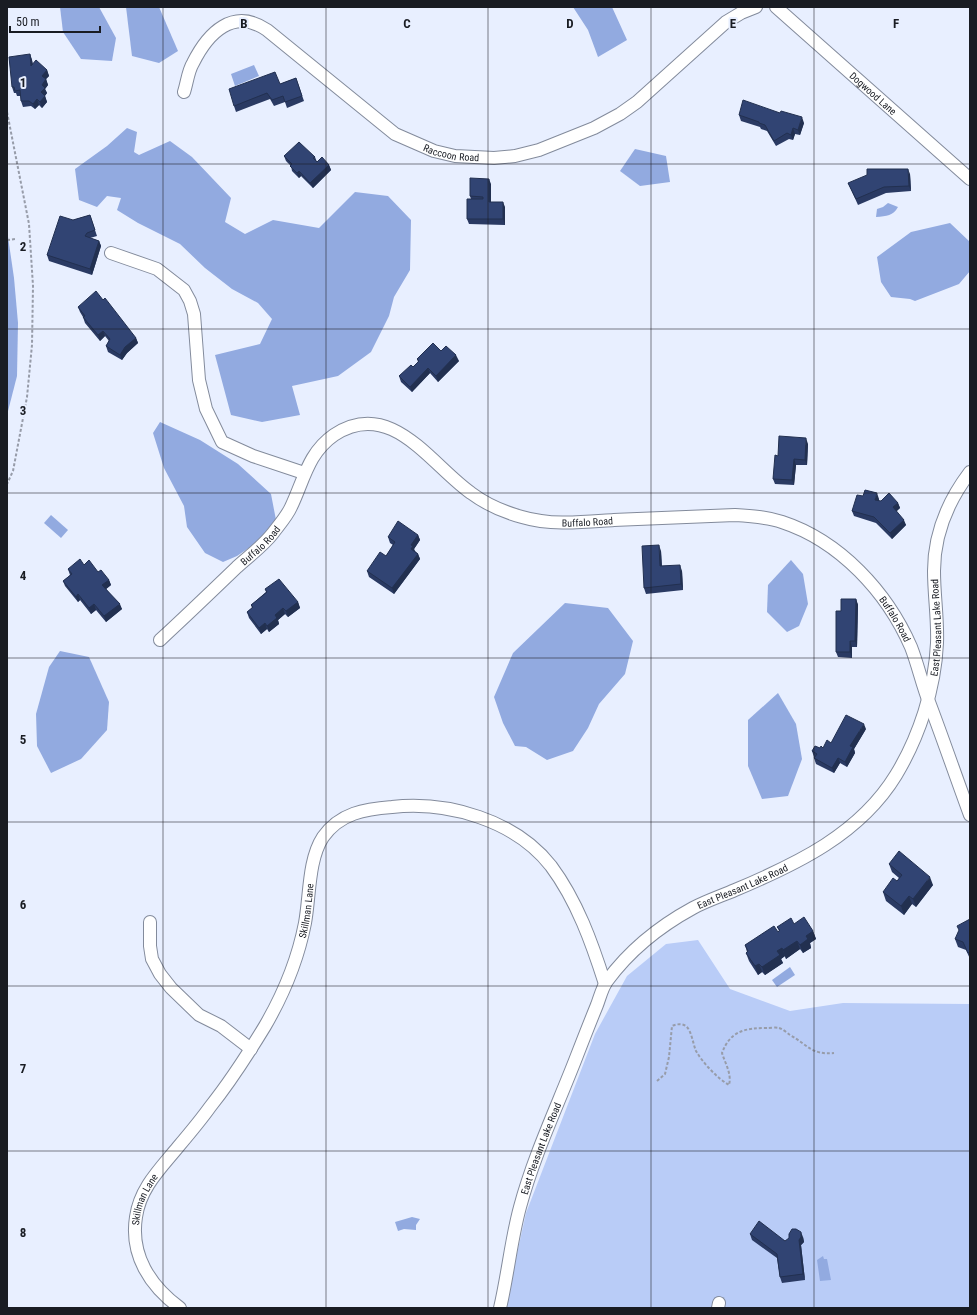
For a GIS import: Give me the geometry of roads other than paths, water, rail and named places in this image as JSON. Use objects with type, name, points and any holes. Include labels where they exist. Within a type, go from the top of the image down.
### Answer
[{"type":"street","name":"Raccoon Road","points":[[184,92],[192,64],[210,36],[227,24],[238,21],[249,22],[267,30],[362,109],[395,134],[414,144],[455,156],[494,158],[515,156],[544,148],[594,128],[620,114],[637,102],[726,22],[741,13],[756,7]]},
{"type":"street","name":"Dogwood Lane","points":[[776,7],[970,179]]},
{"type":"street","points":[[111,252],[157,269],[172,278],[184,290],[190,301],[194,314],[199,380],[206,409],[222,442],[253,456],[304,473]]},
{"type":"street","name":"Buffalo Road","points":[[160,640],[272,535],[291,507],[304,473],[314,454],[324,443],[336,434],[348,428],[372,424],[386,426],[410,438],[471,493],[488,504],[525,518],[565,522],[735,515],[759,517],[782,522],[823,541],[840,554],[868,581],[885,602],[910,646],[970,815]]},
{"type":"street","name":"East Pleasant Lake Road","points":[[500,1308],[511,1246],[530,1172],[605,984],[636,949],[676,918],[696,907],[819,850],[839,836],[861,818],[878,800],[895,777],[909,752],[920,726],[933,674],[937,647],[938,621],[934,572],[940,528],[948,508],[970,472]]},
{"type":"street","name":"Skillman Lane","points":[[180,1308],[161,1293],[150,1280],[142,1265],[137,1249],[135,1233],[139,1202],[154,1174],[212,1105],[251,1049],[272,1013],[296,955],[304,925],[312,863],[317,849],[332,827],[344,818],[369,808],[411,805],[433,806],[455,810],[497,825],[532,847],[550,865],[568,894],[594,949],[605,984]]},
{"type":"street","points":[[150,922],[150,946],[152,959],[164,979],[199,1015],[221,1026],[251,1049]]}]
